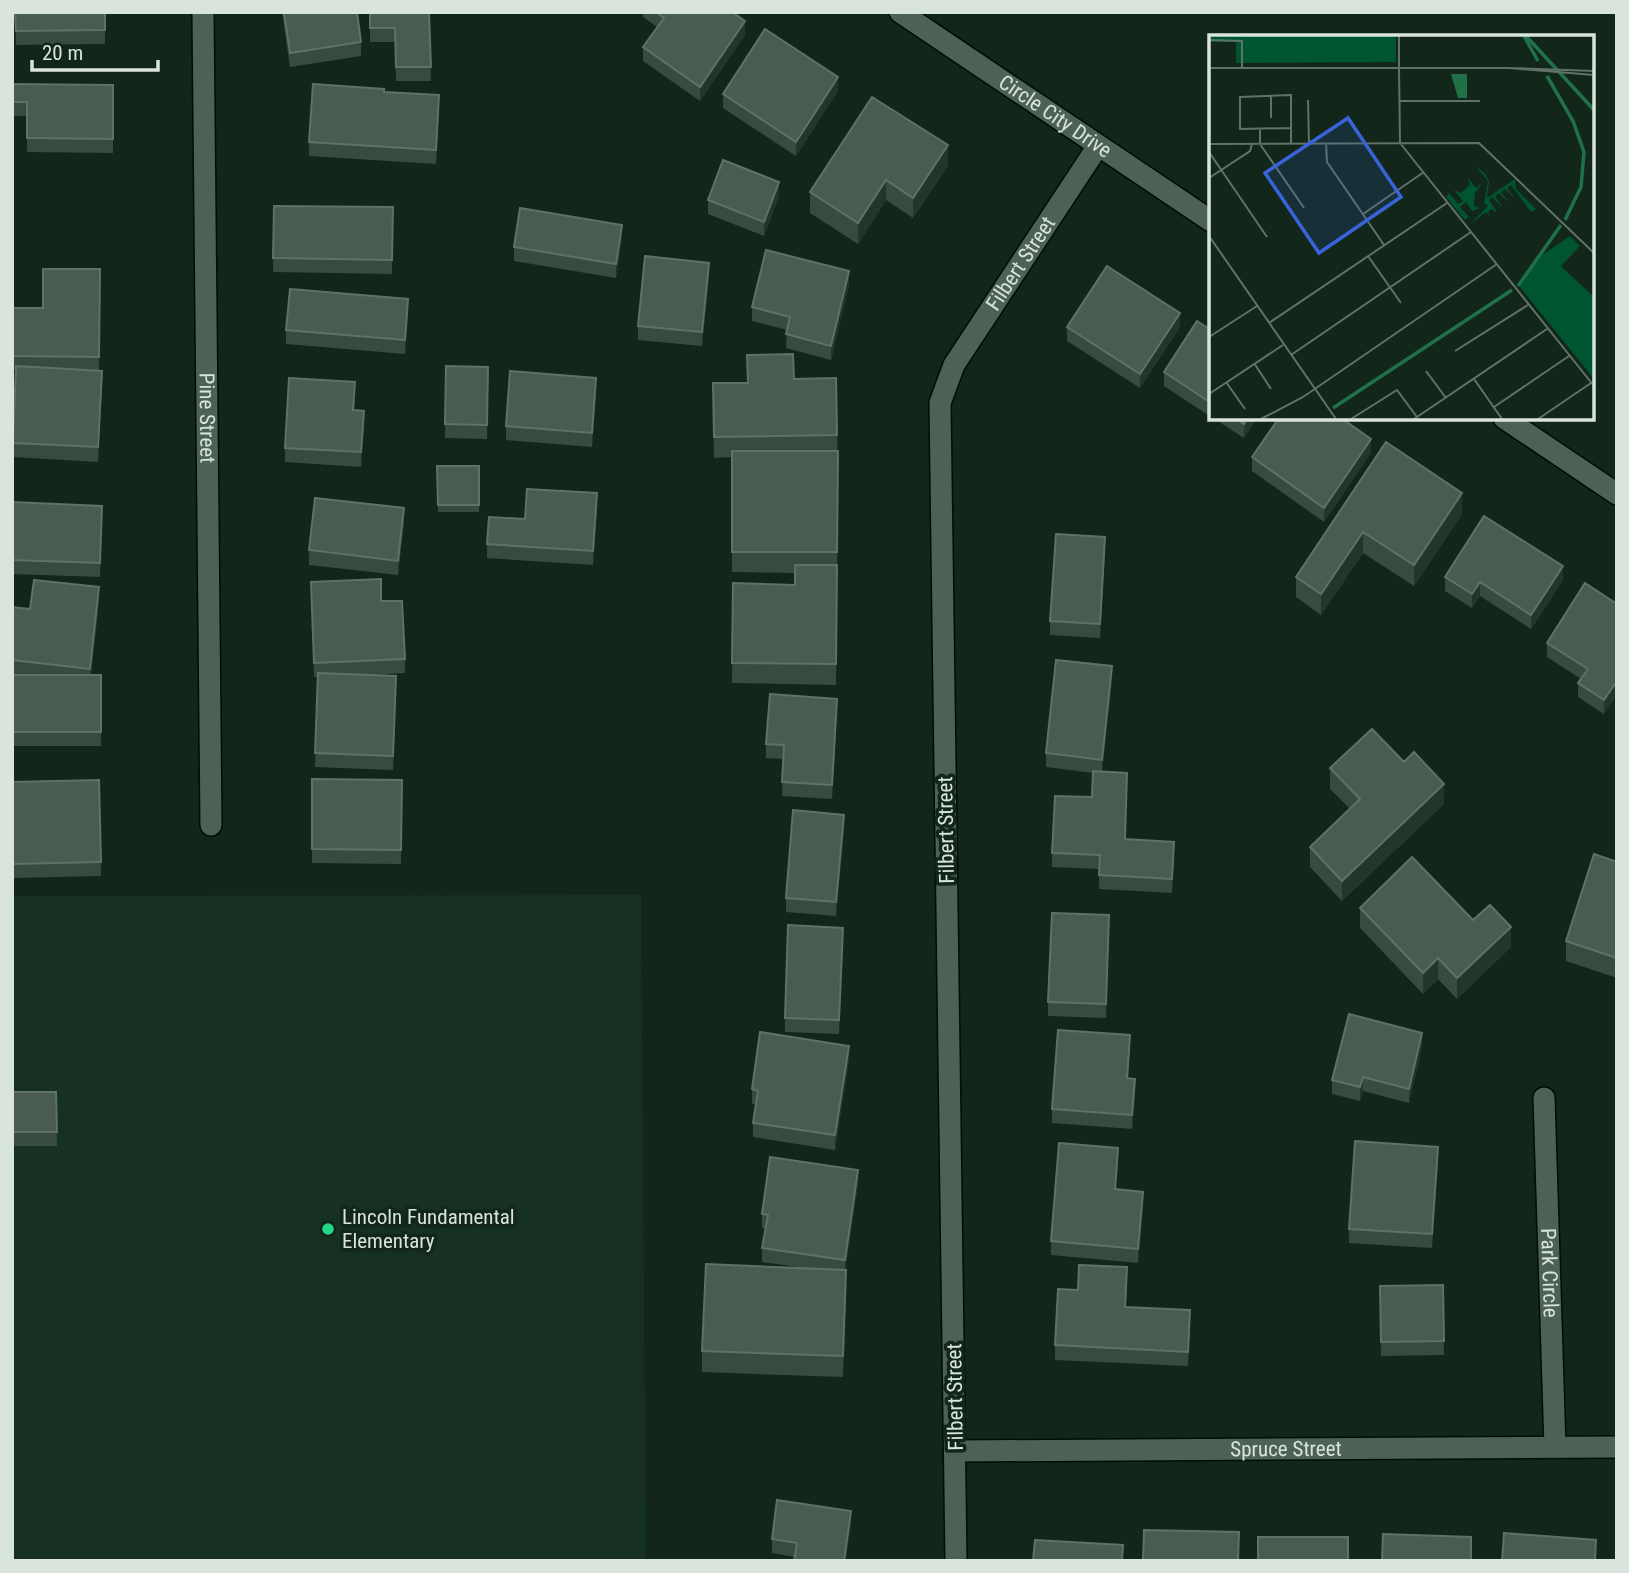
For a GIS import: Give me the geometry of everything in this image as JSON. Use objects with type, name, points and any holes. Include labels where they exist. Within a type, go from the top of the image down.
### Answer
[{"type":"street","name":"Pine Street","points":[[203,12],[211,825]]},
{"type":"street","name":"Circle City Drive","points":[[900,12],[1209,219]]},
{"type":"street","name":"Filbert Street","points":[[956,1561],[940,403],[954,365],[1098,146]]},
{"type":"street","points":[[1507,420],[1617,495]]},
{"type":"street","name":"Park Circle","points":[[1544,1098],[1555,1447]]},
{"type":"street","name":"Spruce Street","points":[[955,1451],[1617,1447]]},
{"type":"shaded area","name":"Lincoln Fundamental Elementary","points":[[641,895],[646,1561],[12,1561],[12,896]]},
{"type":"building","points":[[15,12],[105,12],[105,30],[16,31]]},
{"type":"building","points":[[284,12],[357,12],[361,42],[290,53]]},
{"type":"building","points":[[370,12],[429,12],[431,67],[396,67],[395,28],[370,28]]},
{"type":"building","points":[[656,12],[732,12],[745,21],[700,87],[643,47],[664,18]]},
{"type":"building","points":[[765,29],[838,77],[796,142],[723,94]]},
{"type":"building","points":[[12,84],[113,85],[113,139],[27,138],[27,102],[12,102]]},
{"type":"building","points":[[313,84],[439,95],[436,150],[309,142]]},
{"type":"building","points":[[872,97],[948,145],[913,198],[886,180],[858,223],[810,192]]},
{"type":"building","points":[[723,160],[779,182],[764,222],[708,200]]},
{"type":"building","points":[[274,206],[393,207],[392,260],[273,258]]},
{"type":"building","points":[[520,208],[622,225],[616,264],[514,247]]},
{"type":"building","points":[[766,250],[849,271],[831,346],[786,334],[790,317],[752,307]]},
{"type":"building","points":[[645,256],[709,263],[702,332],[638,326]]},
{"type":"building","points":[[1107,266],[1180,313],[1140,374],[1067,327]]},
{"type":"building","points":[[43,269],[100,269],[99,357],[12,356],[12,308],[43,308]]},
{"type":"building","points":[[290,289],[408,299],[405,340],[286,330]]},
{"type":"building","points":[[1197,321],[1209,329],[1209,402],[1164,372]]},
{"type":"building","points":[[793,354],[794,379],[836,378],[837,435],[714,437],[713,383],[748,383],[747,355]]},
{"type":"building","points":[[16,366],[102,371],[98,447],[13,443]]},
{"type":"building","points":[[446,366],[488,367],[487,425],[445,424]]},
{"type":"building","points":[[510,371],[596,378],[592,433],[506,426]]},
{"type":"building","points":[[289,378],[355,382],[353,410],[364,411],[361,452],[285,448]]},
{"type":"building","points":[[1278,420],[1344,420],[1371,439],[1324,508],[1252,457]]},
{"type":"building","points":[[1386,442],[1462,493],[1414,565],[1363,532],[1321,594],[1296,577]]},
{"type":"building","points":[[732,451],[838,451],[837,552],[732,552]]},
{"type":"building","points":[[437,466],[479,466],[479,505],[438,505]]},
{"type":"building","points":[[527,489],[597,493],[593,551],[487,544],[489,517],[525,519]]},
{"type":"building","points":[[315,498],[404,508],[398,561],[309,550]]},
{"type":"building","points":[[12,502],[102,506],[100,563],[12,560]]},
{"type":"building","points":[[1484,516],[1563,566],[1531,615],[1480,582],[1472,594],[1445,577]]},
{"type":"building","points":[[1056,534],[1105,537],[1100,624],[1050,621]]},
{"type":"building","points":[[795,565],[837,565],[836,664],[732,663],[733,583],[795,585]]},
{"type":"building","points":[[381,579],[381,601],[402,601],[405,659],[314,663],[311,582]]},
{"type":"building","points":[[34,580],[99,587],[90,669],[12,660],[12,607],[30,609]]},
{"type":"building","points":[[1585,583],[1617,604],[1617,681],[1604,700],[1578,683],[1588,669],[1547,643]]},
{"type":"building","points":[[1056,660],[1112,666],[1102,760],[1046,753]]},
{"type":"building","points":[[318,673],[396,676],[393,756],[315,753]]},
{"type":"building","points":[[12,675],[101,675],[101,732],[12,732]]},
{"type":"building","points":[[770,694],[837,699],[832,785],[782,782],[784,745],[766,744]]},
{"type":"building","points":[[1372,729],[1404,762],[1414,752],[1444,784],[1342,881],[1310,847],[1360,799],[1330,768]]},
{"type":"building","points":[[1093,771],[1127,773],[1125,839],[1174,842],[1172,879],[1099,875],[1100,855],[1052,853],[1055,796],[1092,797]]},
{"type":"building","points":[[312,779],[402,780],[401,850],[312,849]]},
{"type":"building","points":[[99,780],[101,862],[12,864],[12,782]]},
{"type":"building","points":[[793,810],[844,815],[836,902],[786,898]]},
{"type":"building","points":[[1594,854],[1617,862],[1617,958],[1566,941]]},
{"type":"building","points":[[1412,857],[1473,920],[1490,905],[1511,927],[1457,978],[1438,958],[1423,973],[1360,908]]},
{"type":"building","points":[[1052,913],[1109,915],[1106,1004],[1048,1002]]},
{"type":"building","points":[[788,925],[843,928],[839,1020],[785,1018]]},
{"type":"building","points":[[1349,1014],[1422,1033],[1409,1089],[1363,1077],[1360,1087],[1332,1080]]},
{"type":"building","points":[[1058,1030],[1130,1035],[1127,1078],[1135,1079],[1132,1115],[1052,1109]]},
{"type":"building","points":[[760,1032],[849,1046],[835,1135],[753,1123],[758,1091],[752,1089]]},
{"type":"building","points":[[12,1092],[56,1092],[57,1132],[12,1132]]},
{"type":"building","points":[[1355,1141],[1438,1147],[1432,1234],[1349,1229]]},
{"type":"building","points":[[1059,1143],[1118,1148],[1115,1189],[1143,1192],[1138,1249],[1051,1241]]},
{"type":"building","points":[[770,1157],[858,1170],[845,1260],[762,1248],[768,1215],[762,1214]]},
{"type":"building","points":[[706,1264],[846,1270],[843,1356],[702,1351]]},
{"type":"building","points":[[1079,1265],[1127,1267],[1125,1307],[1190,1310],[1188,1352],[1055,1345],[1058,1289],[1078,1290]]},
{"type":"building","points":[[1443,1285],[1444,1341],[1381,1342],[1380,1286]]},
{"type":"building","points":[[777,1500],[851,1511],[844,1561],[794,1561],[797,1543],[772,1539]]},
{"type":"building","points":[[1144,1530],[1239,1532],[1238,1561],[1143,1561]]},
{"type":"building","points":[[1504,1533],[1596,1540],[1595,1561],[1502,1561]]},
{"type":"building","points":[[1383,1534],[1471,1537],[1471,1561],[1382,1561]]},
{"type":"building","points":[[1258,1537],[1348,1537],[1348,1561],[1258,1561]]},
{"type":"building","points":[[1035,1540],[1123,1545],[1122,1561],[1033,1561]]},
{"type":"place","name":"Lincoln Fundamental Elementary","points":[[328,1229]]}]
